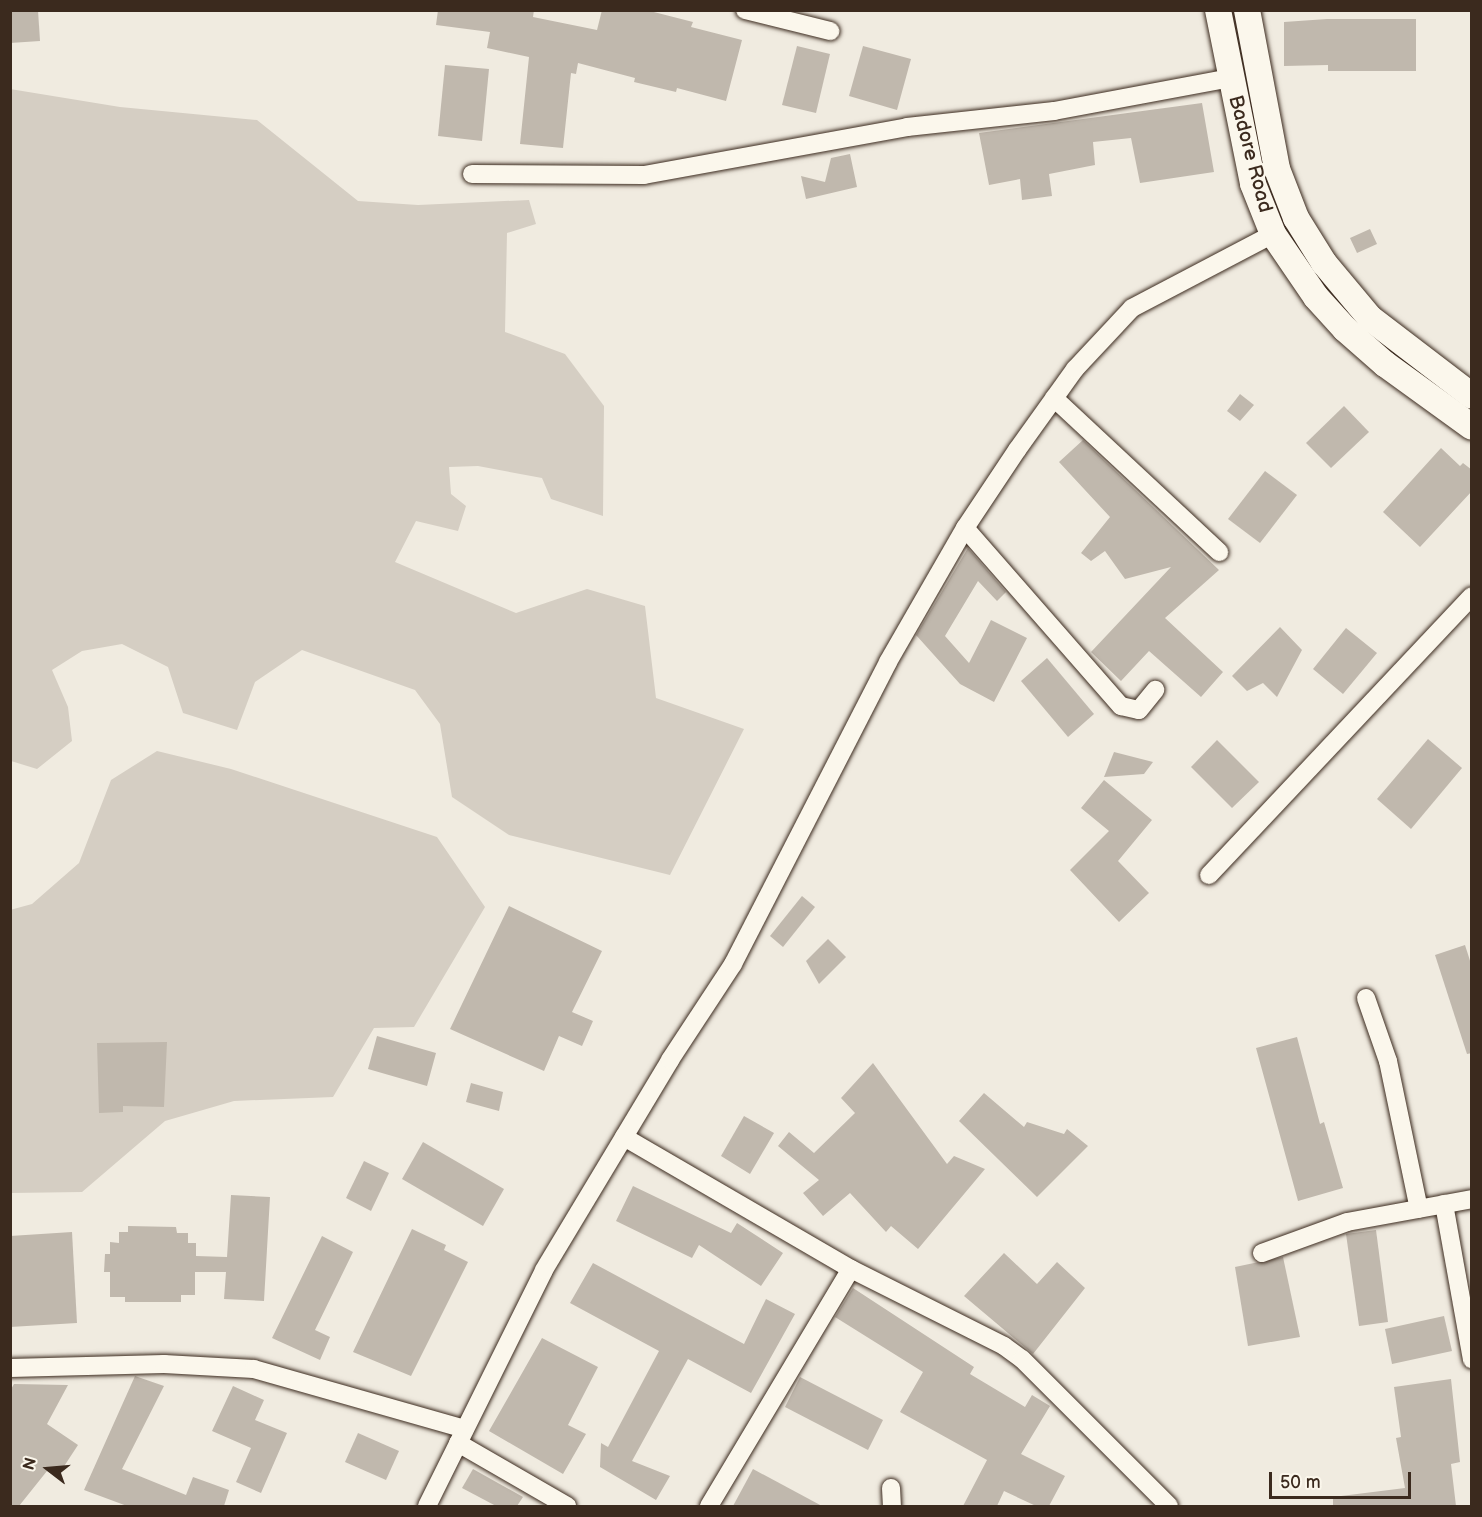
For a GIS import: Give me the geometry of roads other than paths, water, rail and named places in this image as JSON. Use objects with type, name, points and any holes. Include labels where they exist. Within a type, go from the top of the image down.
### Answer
[{"type":"main road","name":"Badore Road","points":[[1218,10],[1253,184],[1273,234],[1316,297],[1345,329],[1385,364],[1472,427]]},
{"type":"main road","name":"Badore Road","points":[[1247,10],[1275,160],[1296,218],[1324,263],[1370,318],[1472,396]]},
{"type":"street","points":[[745,10],[830,31]]},
{"type":"street","points":[[472,174],[644,175],[908,127],[1054,111],[1230,78]]},
{"type":"street","points":[[427,1506],[544,1270],[624,1137],[733,964],[888,662],[965,528],[1075,369],[1132,308],[1273,234]]},
{"type":"street","points":[[1054,398],[1219,552]]},
{"type":"street","points":[[965,528],[1121,706],[1131,711],[1139,710],[1155,690]]},
{"type":"street","points":[[1209,875],[1472,596]]},
{"type":"street","points":[[1366,998],[1388,1061],[1419,1209]]},
{"type":"street","points":[[624,1137],[851,1269],[1022,1359],[1169,1506]]},
{"type":"street","points":[[1262,1253],[1347,1222],[1472,1199]]},
{"type":"street","points":[[1444,1204],[1472,1360]]},
{"type":"street","points":[[709,1506],[757,1419],[851,1269]]},
{"type":"street","points":[[10,1368],[164,1364],[254,1369],[462,1436],[567,1506]]}]
